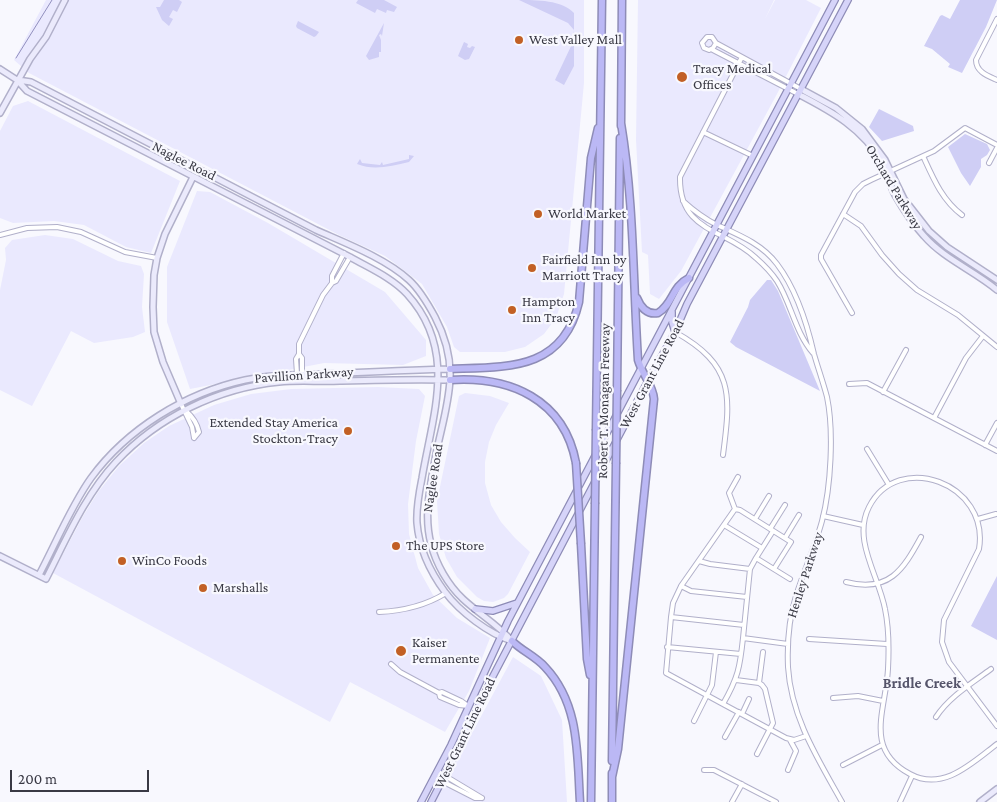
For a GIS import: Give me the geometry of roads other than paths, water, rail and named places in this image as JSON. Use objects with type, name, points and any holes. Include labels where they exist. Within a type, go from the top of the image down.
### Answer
[{"type":"highway","name":"Robert T. Monagan Freeway","points":[[591,802],[602,0]]},
{"type":"highway","name":"Robert T. Monagan Freeway","points":[[612,802],[622,0]]},
{"type":"highway","points":[[450,369],[503,367],[527,362],[554,349],[569,330],[579,302],[592,158],[600,119]]},
{"type":"highway","points":[[612,777],[618,748],[654,404],[654,394],[641,369],[638,351],[636,293],[626,153],[621,124]]},
{"type":"highway","points":[[636,293],[643,309],[648,312],[658,313],[669,302],[679,283],[689,278]]},
{"type":"highway","points":[[450,380],[498,383],[531,395],[545,405],[562,425],[573,448],[576,463],[587,659],[593,688]]},
{"type":"highway","points":[[512,641],[535,657],[547,669],[557,681],[569,704],[576,731],[580,802]]},
{"type":"main road","points":[[0,113],[17,80],[46,37],[65,0]]},
{"type":"main road","name":"West Grant Line Road","points":[[421,802],[503,631],[835,0]]},
{"type":"main road","name":"West Grant Line Road","points":[[432,802],[492,678],[848,0]]},
{"type":"main road","name":"Naglee Road","points":[[0,69],[17,80],[27,91],[193,178],[344,253],[396,284],[417,306],[434,344],[438,369],[438,380],[418,501],[417,524],[423,550],[430,568],[446,593],[460,608],[500,637],[512,641]]},
{"type":"main road","name":"Naglee Road","points":[[17,80],[31,82],[316,230],[355,247],[399,272],[409,280],[421,294],[439,324],[446,344],[450,369],[450,380],[429,494],[428,524],[431,544],[444,574],[463,599],[503,631],[512,641]]},
{"type":"main road","name":"Orchard Parkway","points":[[799,91],[853,127],[876,154],[889,172],[904,199],[929,230],[947,247],[997,280]]},
{"type":"main road","name":"Orchard Parkway","points":[[889,172],[896,196],[908,216],[923,235],[949,258],[997,290]]},
{"type":"main road","points":[[180,404],[163,362],[154,332],[154,275],[157,258],[168,228],[193,178]]},
{"type":"main road","points":[[672,310],[672,322],[675,332]]},
{"type":"main road","name":"Pavillion Parkway","points":[[39,576],[82,491],[106,459],[145,425],[180,404],[222,386],[278,375],[450,369]]},
{"type":"main road","name":"Pavillion Parkway","points":[[0,556],[46,579],[85,505],[115,463],[150,432],[184,410],[211,399],[250,387],[276,382],[450,380]]},
{"type":"main road","points":[[475,609],[493,612],[518,603]]},
{"type":"main road","points":[[980,802],[997,789]]},
{"type":"street","points":[[997,20],[976,60],[978,70],[997,80]]},
{"type":"street","points":[[711,49],[716,43],[712,37],[704,38],[703,46],[706,49],[711,49],[790,86]]},
{"type":"street","name":"Orchard Parkway","points":[[716,43],[799,91]]},
{"type":"street","points":[[742,58],[680,177],[683,202],[690,215],[754,255],[777,281],[804,343],[814,354]]},
{"type":"street","points":[[852,313],[822,264],[821,255],[850,198],[863,184],[923,156],[946,143],[966,128],[997,147],[989,163]]},
{"type":"street","points":[[703,132],[753,157]]},
{"type":"street","points":[[923,156],[942,194],[962,215]]},
{"type":"street","points":[[683,202],[697,213],[757,245],[777,263],[796,297],[812,341],[814,354]]},
{"type":"street","points":[[842,214],[861,226],[882,255],[905,279],[918,290],[958,315],[997,347]]},
{"type":"street","points":[[0,235],[27,228],[57,227],[81,232],[126,252],[157,258]]},
{"type":"street","points":[[332,283],[332,276],[344,253]]},
{"type":"street","points":[[300,374],[302,358],[299,354],[301,341],[323,295],[332,283],[336,281],[350,257]]},
{"type":"street","points":[[675,332],[706,352],[723,378],[727,392],[728,409],[723,455]]},
{"type":"street","points":[[934,418],[966,358],[983,336]]},
{"type":"street","points":[[884,392],[906,350]]},
{"type":"street","name":"Henley Parkway","points":[[814,354],[827,396],[829,412],[829,472],[823,516],[795,597],[789,625],[790,686],[796,711],[806,736],[842,802]]},
{"type":"street","points":[[849,384],[867,383],[997,451]]},
{"type":"street","points":[[180,404],[192,426],[194,438],[199,432],[197,424],[192,416],[184,410]]},
{"type":"street","points":[[985,445],[997,423]]},
{"type":"street","points":[[867,449],[889,485]]},
{"type":"street","points":[[735,509],[729,494],[738,477]]},
{"type":"street","points":[[997,726],[949,662],[945,652],[942,631],[947,612],[978,549],[980,540],[978,519],[974,510],[964,496],[937,481],[919,477],[907,478],[889,485],[875,498],[869,507],[863,526],[866,549],[885,608],[888,669],[880,724],[882,745],[893,763],[899,768],[912,776],[930,780],[947,778],[966,768],[997,744]]},
{"type":"street","points":[[755,519],[769,496]]},
{"type":"street","points":[[723,704],[736,680],[740,668],[750,569],[785,505]]},
{"type":"street","points":[[735,509],[740,510],[791,542],[774,569]]},
{"type":"street","points":[[735,509],[681,586],[673,603],[670,617],[666,673],[790,740],[796,751],[788,770]]},
{"type":"street","points":[[978,519],[996,514]]},
{"type":"street","points":[[785,538],[799,515]]},
{"type":"street","points":[[823,516],[863,526]]},
{"type":"street","points":[[724,525],[762,548]]},
{"type":"street","points":[[846,582],[871,586],[893,577],[907,562],[921,537]]},
{"type":"street","points":[[756,558],[790,579]]},
{"type":"street","points":[[698,561],[750,569]]},
{"type":"street","points":[[681,586],[691,591],[747,597]]},
{"type":"street","points":[[379,612],[417,607],[446,593]]},
{"type":"street","points":[[670,617],[744,625]]},
{"type":"street","points":[[743,638],[788,644]]},
{"type":"street","points":[[809,639],[887,644]]},
{"type":"street","points":[[667,647],[741,654]]},
{"type":"street","points":[[694,721],[712,685],[716,652]]},
{"type":"street","points":[[759,683],[763,652]]},
{"type":"street","points":[[391,664],[400,672],[439,693],[440,697],[459,705],[468,706]]},
{"type":"street","points":[[936,717],[942,708],[991,669]]},
{"type":"street","points":[[736,680],[762,684],[765,690],[773,723],[757,754]]},
{"type":"street","points":[[833,698],[858,696],[883,701]]},
{"type":"street","points":[[725,737],[750,699]]},
{"type":"street","points":[[790,740],[806,736]]},
{"type":"street","points":[[843,765],[882,745]]},
{"type":"street","points":[[704,770],[714,770],[776,802]]},
{"type":"street","points":[[436,774],[444,778],[482,798],[475,798],[444,778]]},
{"type":"street","points":[[900,802],[912,776]]},
{"type":"street","points":[[732,802],[742,784]]},
{"type":"waterway","points":[[16,58],[52,0]]},
{"type":"place","name":"West Valley Mall","points":[[519,40]]},
{"type":"place","name":"Tracy Medical Offices","points":[[682,77]]},
{"type":"place","name":"World Market","points":[[538,214]]},
{"type":"place","name":"Fairfield Inn by Marriott Tracy","points":[[532,268]]},
{"type":"place","name":"Hampton Inn Tracy","points":[[512,310]]},
{"type":"place","name":"Extended Stay America Stockton-Tracy","points":[[348,431]]},
{"type":"place","name":"The UPS Store","points":[[396,546]]},
{"type":"place","name":"WinCo Foods","points":[[122,561]]},
{"type":"place","name":"Marshalls","points":[[203,588]]},
{"type":"place","name":"Kaiser Permanente","points":[[401,651]]},
{"type":"district","name":"Bridle Creek","points":[[922,683]]}]
